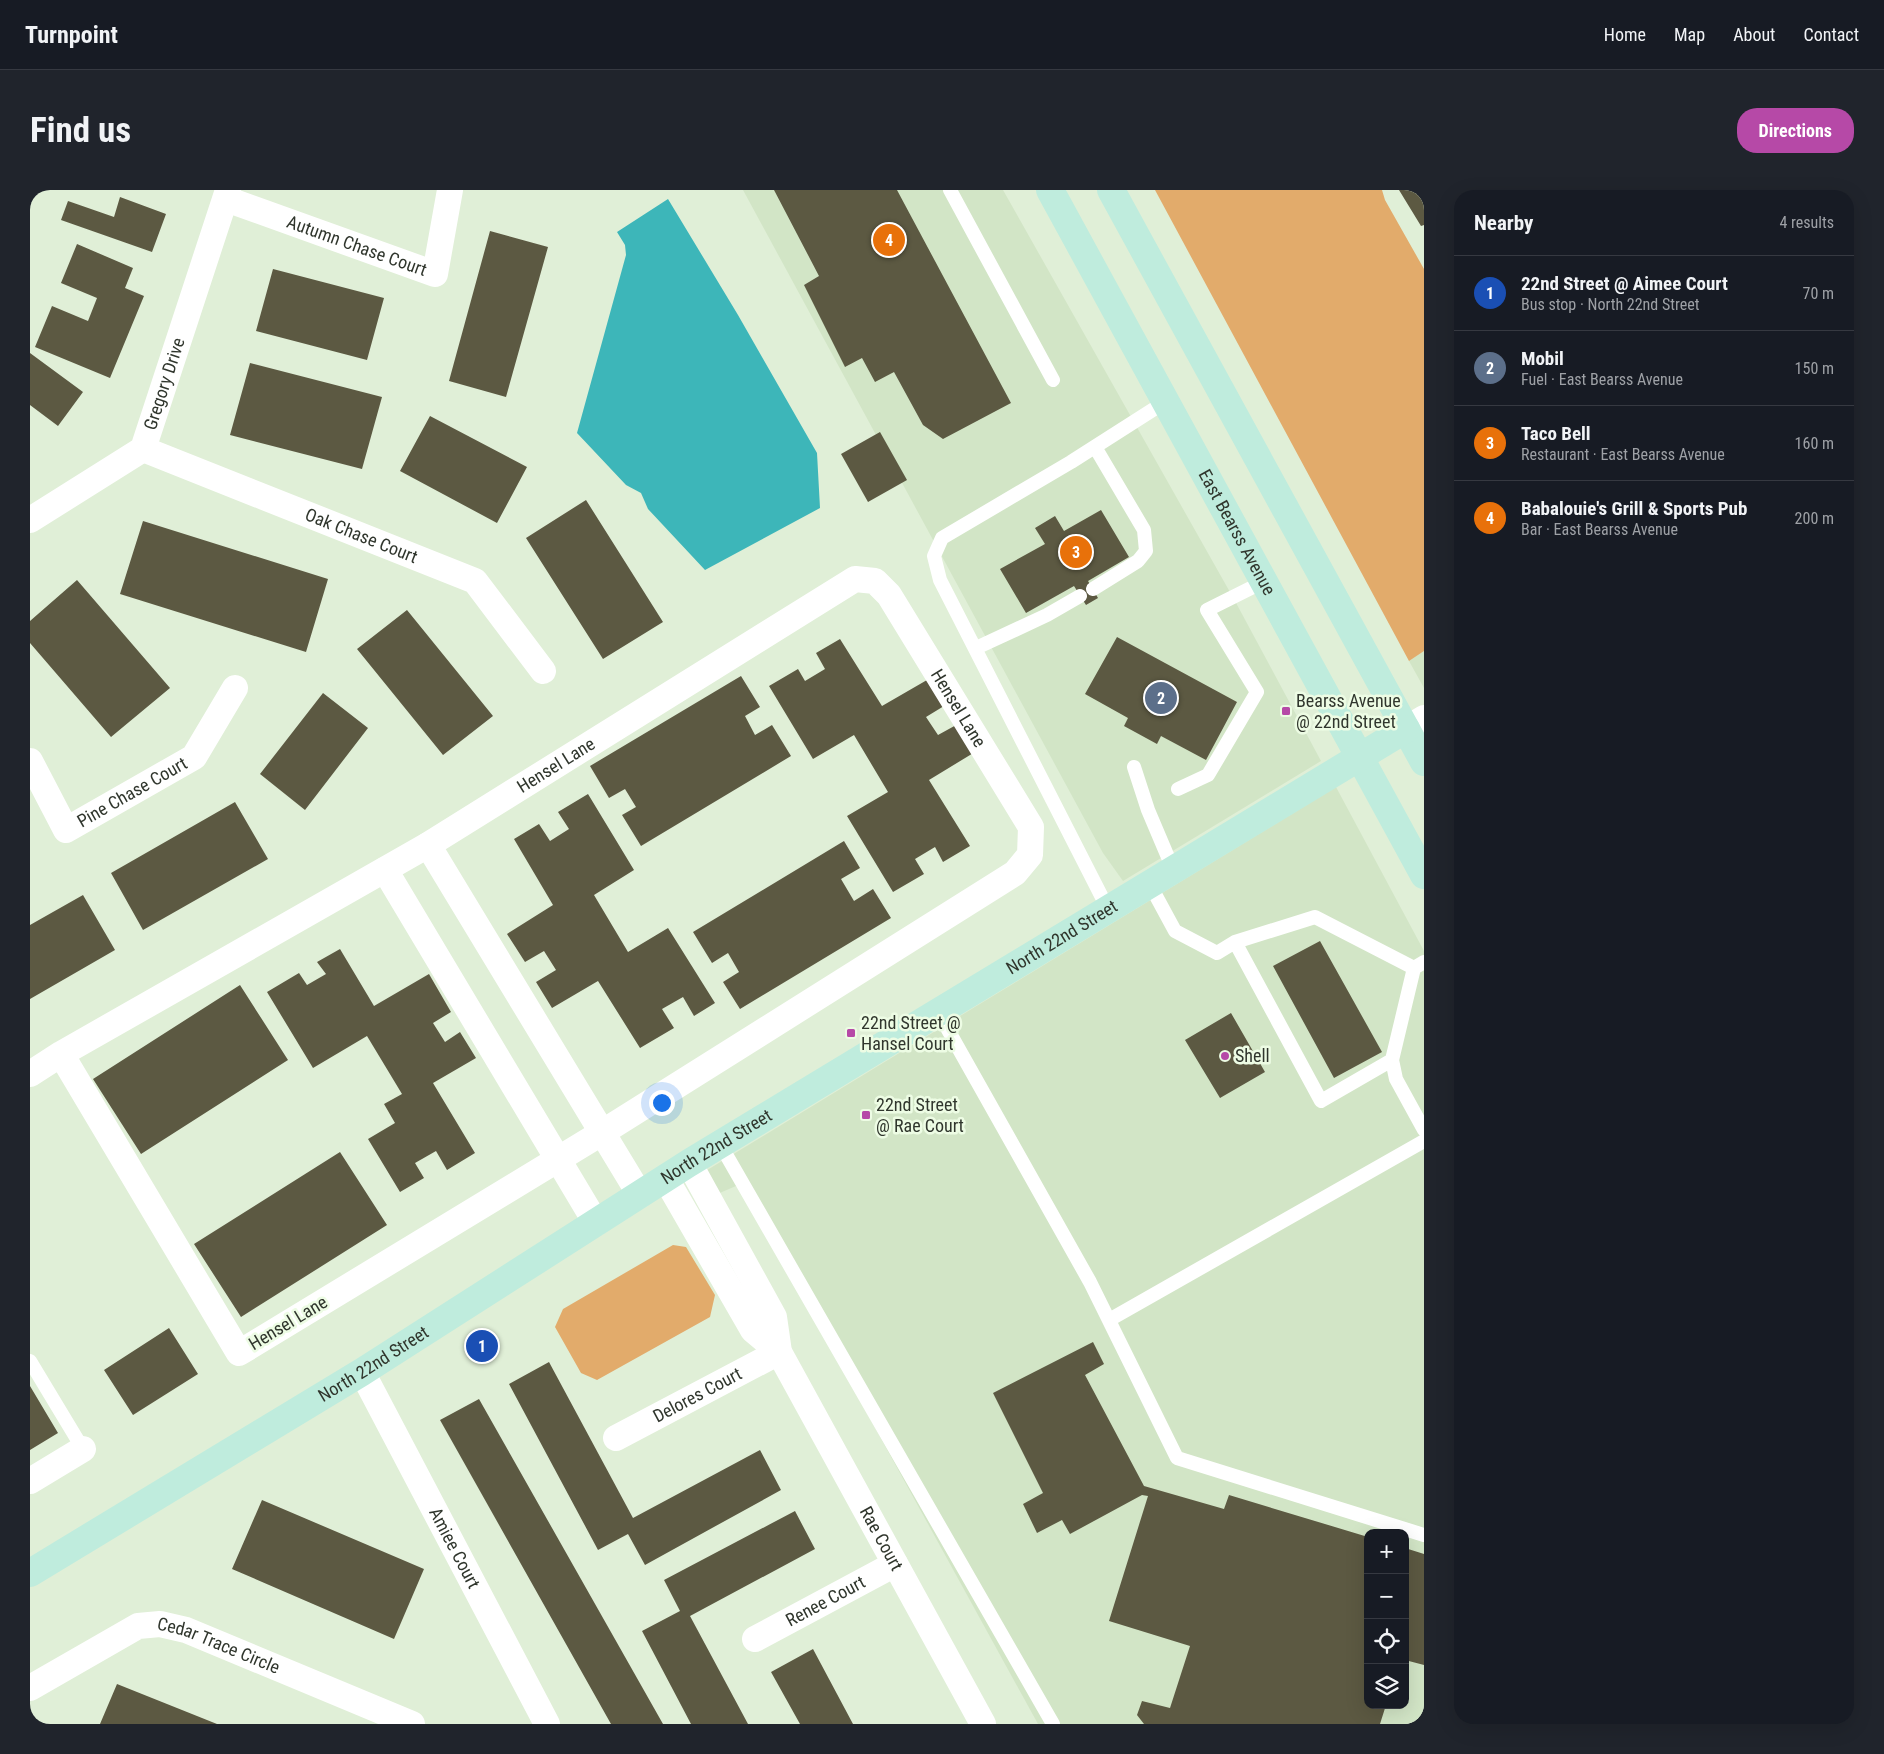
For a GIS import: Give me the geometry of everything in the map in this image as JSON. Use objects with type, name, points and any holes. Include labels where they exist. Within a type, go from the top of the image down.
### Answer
[{"type":"street","name":"Autumn Chase Court","points":[[227,195],[435,274],[450,190]]},
{"type":"street","name":"East Bearss Avenue","points":[[1050,190],[1424,875]]},
{"type":"street","points":[[1111,190],[1415,723],[1424,762]]},
{"type":"street","name":"Gregory Drive","points":[[30,520],[143,449],[227,195]]},
{"type":"street","name":"Oak Chase Court","points":[[143,449],[475,581],[542,671]]},
{"type":"street","name":"Hensel Lane","points":[[30,1074],[61,1054],[428,845],[855,579],[875,581],[889,595],[1030,827],[1030,855],[1015,873],[603,1132],[238,1353],[61,1054]]},
{"type":"street","name":"Pine Chase Court","points":[[30,761],[66,830],[194,757],[235,688]]},
{"type":"street","name":"North 22nd Street","points":[[30,1573],[362,1372],[689,1163],[1415,723]]},
{"type":"street","points":[[428,845],[640,1195]]},
{"type":"street","points":[[385,870],[596,1224]]},
{"type":"street","name":"Rae Court","points":[[689,1163],[774,1317],[779,1352],[983,1724]]},
{"type":"street","name":"Rae Court","points":[[666,1179],[753,1330],[779,1352]]},
{"type":"street","name":"Delores Court","points":[[616,1438],[779,1352]]},
{"type":"street","name":"Amiee Court","points":[[362,1372],[547,1724]]},
{"type":"street","points":[[30,1482],[83,1449]]},
{"type":"street","name":"Renee Court","points":[[755,1639],[895,1564]]},
{"type":"street","name":"Cedar Trace Circle","points":[[30,1688],[138,1626],[160,1624],[186,1630],[412,1724]]},
{"type":"lane","points":[[950,190],[1053,380]]},
{"type":"lane","points":[[1108,909],[940,580],[934,556],[942,538],[1095,447],[1165,402]]},
{"type":"lane","points":[[976,648],[1047,615],[1138,561],[1146,551],[1144,530],[1095,447]]},
{"type":"lane","points":[[1178,789],[1208,775],[1258,692],[1207,610],[1263,582]]},
{"type":"lane","points":[[1134,767],[1148,810],[1172,869]]},
{"type":"lane","points":[[1149,883],[1175,931],[1217,953],[1235,942],[1315,918],[1419,965],[1392,1060],[1396,1078],[1424,1130]]},
{"type":"lane","points":[[1235,942],[1321,1101],[1392,1060]]},
{"type":"lane","points":[[938,1012],[1109,1320],[1177,1458],[1424,1535]]},
{"type":"lane","points":[[1109,1320],[1424,1141]]},
{"type":"lane","points":[[720,1144],[1053,1724]]},
{"type":"lane","points":[[30,1361],[83,1449]]},
{"type":"shaded area","points":[[743,190],[1003,190],[1235,601],[1321,761],[1123,881],[1103,853]]},
{"type":"shaded area","points":[[1155,190],[1382,190],[1385,200],[1424,269],[1424,651],[1409,661]]},
{"type":"shaded area","points":[[1424,651],[1424,688],[1409,661]]},
{"type":"shaded area","points":[[1336,787],[1424,951],[1424,1724],[1038,1724],[746,1193],[736,1186],[715,1195],[699,1175]]},
{"type":"shaded area","points":[[673,1245],[686,1247],[715,1295],[710,1317],[597,1380],[581,1373],[555,1327],[563,1309]]},
{"type":"water","points":[[668,199],[738,315],[817,453],[820,508],[705,570],[648,509],[641,493],[626,485],[577,433],[626,255],[625,245],[617,232]]},
{"type":"building","points":[[774,190],[897,190],[1011,403],[943,439],[923,425],[894,372],[875,382],[862,358],[845,367],[804,285],[819,276]]},
{"type":"building","points":[[1399,190],[1424,190],[1424,225],[1421,226]]},
{"type":"building","points":[[120,197],[166,214],[152,252],[61,220],[68,201],[114,217]]},
{"type":"building","points":[[490,231],[548,247],[506,397],[449,381]]},
{"type":"building","points":[[77,244],[133,268],[125,288],[144,296],[110,378],[35,347],[52,306],[88,321],[97,298],[61,283]]},
{"type":"building","points":[[273,269],[384,298],[367,360],[256,331]]},
{"type":"building","points":[[30,353],[83,392],[58,426],[30,405]]},
{"type":"building","points":[[250,363],[382,397],[362,469],[230,435]]},
{"type":"building","points":[[430,416],[527,467],[497,523],[400,471]]},
{"type":"building","points":[[880,432],[907,480],[868,502],[841,454]]},
{"type":"building","points":[[586,500],[663,622],[603,659],[526,538]]},
{"type":"building","points":[[1101,510],[1129,557],[1088,581],[1098,598],[1086,605],[1074,586],[1026,613],[1000,569],[1045,544],[1035,528],[1055,516],[1064,531]]},
{"type":"building","points":[[143,521],[328,579],[306,652],[120,594]]},
{"type":"building","points":[[77,580],[170,688],[111,737],[30,643],[30,621]]},
{"type":"building","points":[[407,610],[493,716],[443,755],[357,649]]},
{"type":"building","points":[[1117,637],[1237,702],[1206,760],[1161,736],[1157,744],[1124,726],[1128,718],[1085,694]]},
{"type":"building","points":[[840,639],[882,706],[927,680],[944,706],[926,717],[938,735],[958,724],[975,752],[929,780],[970,846],[943,862],[935,847],[915,859],[924,874],[893,892],[847,816],[888,792],[854,735],[813,759],[769,686],[798,669],[805,681],[825,669],[816,653]]},
{"type":"building","points":[[741,676],[760,707],[745,716],[755,735],[772,725],[791,756],[641,846],[622,815],[636,807],[625,789],[609,798],[590,766]]},
{"type":"building","points":[[323,693],[368,728],[305,810],[260,774]]},
{"type":"building","points":[[588,794],[634,870],[594,895],[628,952],[668,928],[715,1003],[694,1016],[683,997],[662,1009],[674,1028],[640,1048],[598,981],[552,1008],[536,982],[556,970],[544,951],[525,962],[507,934],[553,905],[514,839],[539,824],[550,841],[569,829],[558,812]]},
{"type":"building","points":[[235,802],[268,859],[143,930],[111,873]]},
{"type":"building","points":[[844,841],[860,868],[841,879],[854,901],[873,889],[891,918],[740,1009],[723,982],[739,972],[728,953],[712,963],[693,932]]},
{"type":"building","points":[[83,895],[115,950],[30,999],[30,925]]},
{"type":"building","name":"Shell","points":[[1320,941],[1382,1052],[1334,1078],[1273,966]]},
{"type":"building","points":[[340,949],[374,1006],[429,974],[451,1012],[433,1023],[445,1042],[460,1032],[476,1058],[433,1083],[475,1153],[447,1170],[436,1151],[415,1163],[424,1178],[400,1192],[368,1139],[395,1123],[384,1104],[402,1094],[367,1036],[313,1068],[267,992],[299,973],[307,985],[326,974],[317,962]]},
{"type":"building","points":[[240,985],[288,1060],[141,1154],[93,1079]]},
{"type":"building","name":"Shell","points":[[1231,1013],[1265,1072],[1220,1098],[1185,1040]]},
{"type":"building","points":[[340,1152],[387,1225],[241,1317],[194,1244]]},
{"type":"building","points":[[169,1328],[198,1374],[133,1415],[104,1370]]},
{"type":"building","points":[[1093,1342],[1104,1364],[1085,1375],[1144,1486],[1224,1509],[1229,1495],[1364,1536],[1364,1709],[1385,1709],[1380,1724],[1144,1724],[1137,1715],[1142,1701],[1170,1708],[1190,1646],[1109,1621],[1148,1496],[1142,1495],[1070,1534],[1062,1520],[1037,1533],[1023,1504],[1043,1493],[993,1393]]},
{"type":"building","points":[[549,1362],[633,1518],[760,1450],[781,1490],[645,1565],[628,1534],[598,1550],[509,1384]]},
{"type":"building","points":[[30,1386],[58,1433],[30,1450]]},
{"type":"building","points":[[479,1399],[663,1724],[611,1724],[440,1420]]},
{"type":"building","points":[[262,1500],[424,1569],[394,1639],[232,1569]]},
{"type":"building","points":[[795,1511],[815,1549],[690,1616],[748,1724],[691,1724],[642,1631],[680,1611],[664,1580]]},
{"type":"building","points":[[1409,1549],[1424,1554],[1424,1665],[1409,1661]]},
{"type":"building","points":[[813,1649],[853,1724],[800,1724],[771,1672]]},
{"type":"building","points":[[117,1684],[217,1724],[100,1724]]},
{"type":"place","name":"Babalouie's Grill & Sports Pub","points":[[889,240]]},
{"type":"place","name":"Taco Bell","points":[[1076,552]]},
{"type":"place","name":"Mobil","points":[[1161,698]]},
{"type":"place","name":"Bearss Avenue @ 22nd Street","points":[[1286,711]]},
{"type":"place","name":"22nd Street @ Hansel Court","points":[[851,1033]]},
{"type":"place","name":"Shell","points":[[1225,1056]]},
{"type":"place","name":"22nd Street @ Rae Court","points":[[866,1115]]},
{"type":"place","name":"22nd Street @ Aimee Court","points":[[482,1346]]}]
